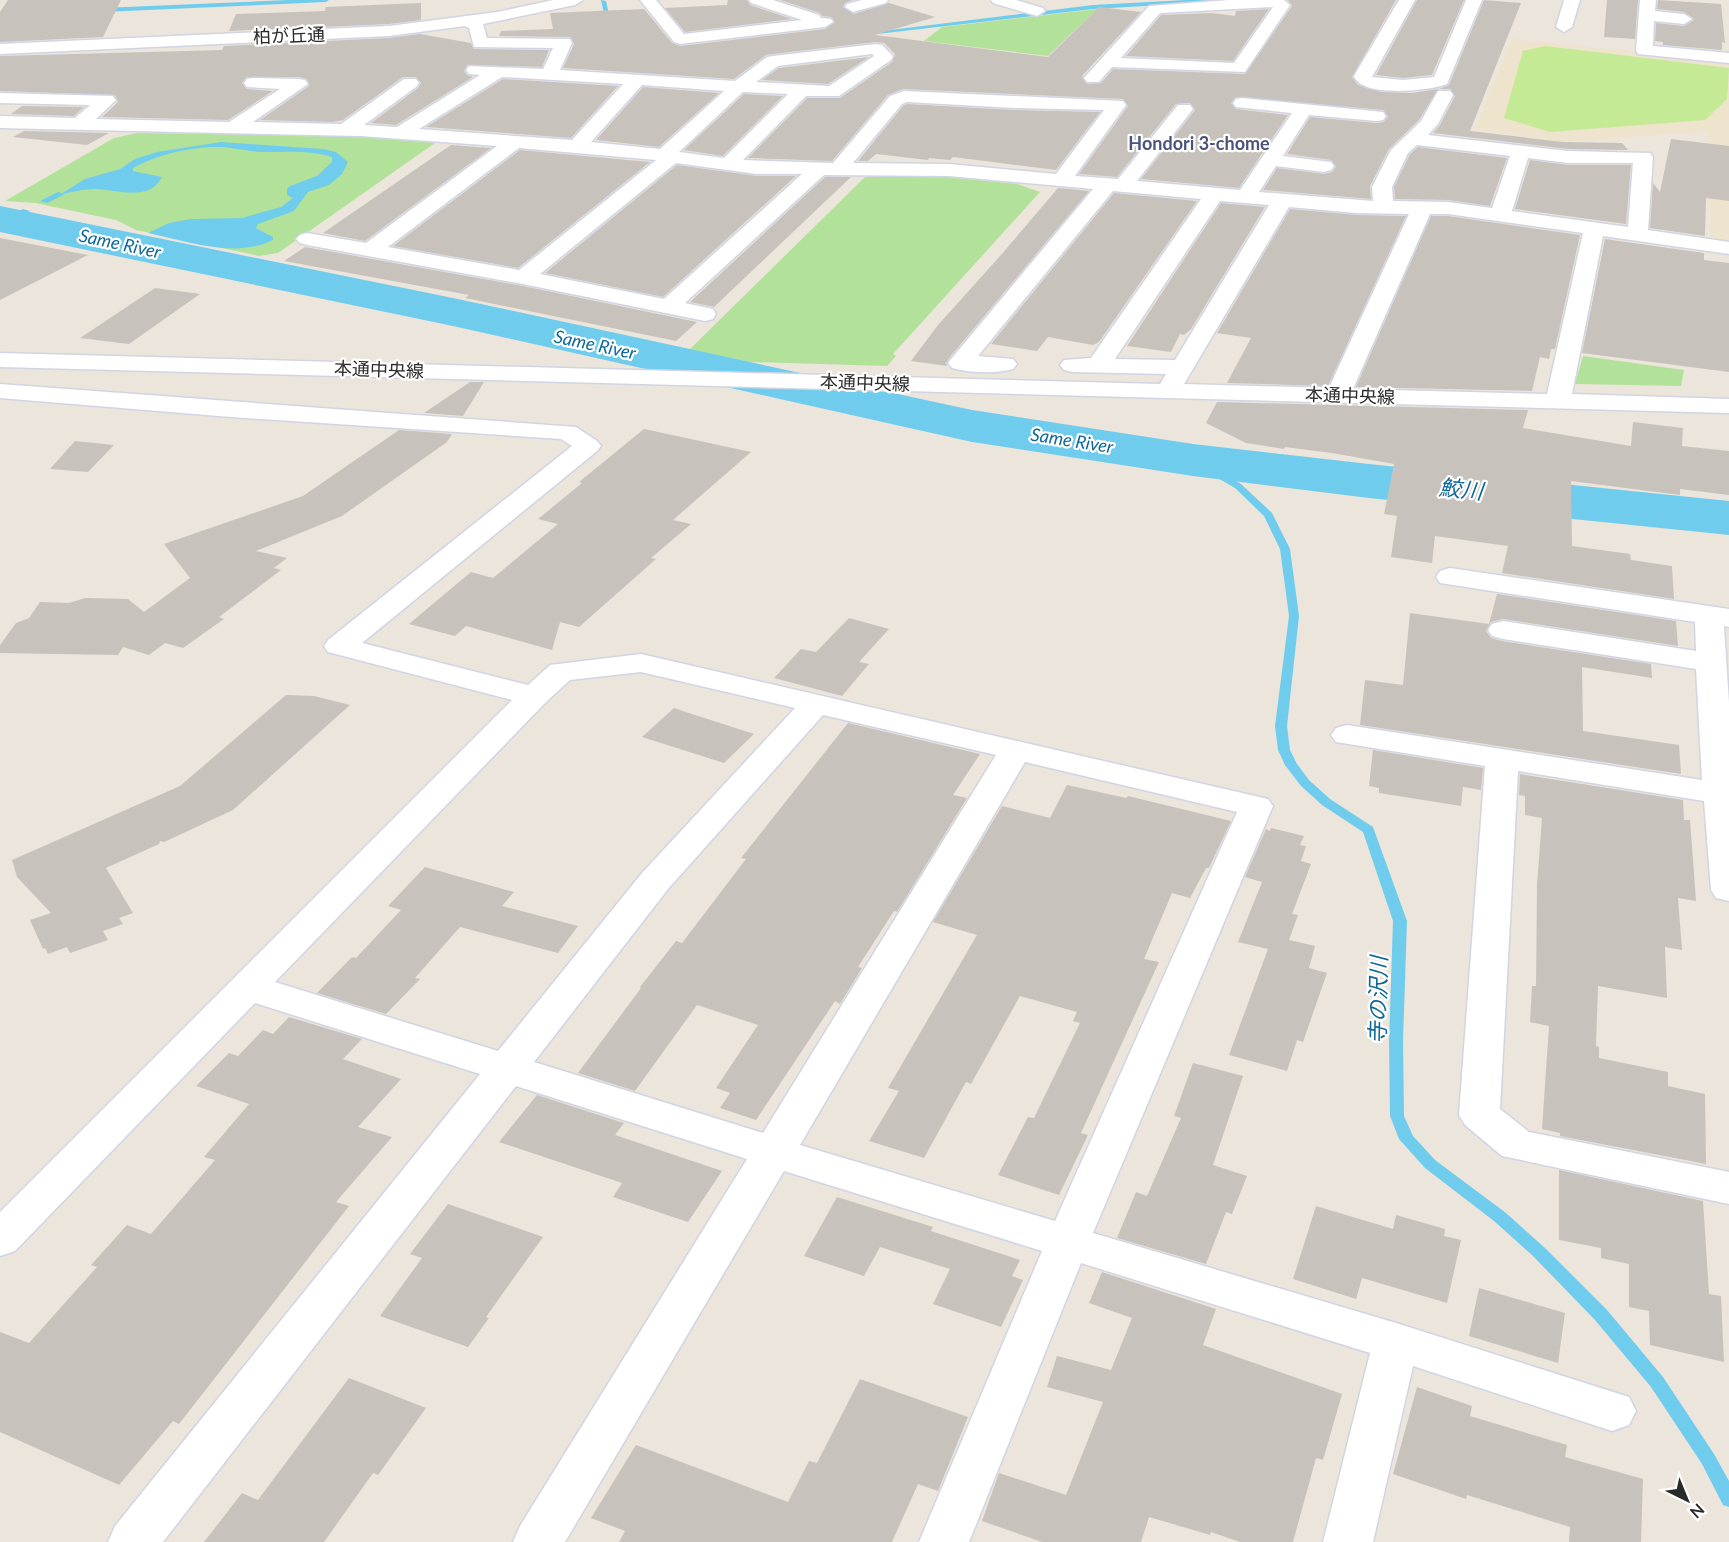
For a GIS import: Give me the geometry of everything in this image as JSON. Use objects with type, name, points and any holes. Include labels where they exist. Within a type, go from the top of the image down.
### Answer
[{"type":"street","name":"柏が丘通","points":[[0,49],[360,33],[470,22],[575,0]]},
{"type":"street","points":[[648,0],[680,39],[825,22]]},
{"type":"street","points":[[756,0],[845,28]]},
{"type":"street","points":[[853,7],[880,0]]},
{"type":"street","points":[[999,0],[1037,11]]},
{"type":"street","points":[[1407,0],[1363,76],[1364,80],[1381,84],[1425,85],[1441,80],[1474,0]]},
{"type":"street","points":[[1564,27],[1572,0]]},
{"type":"street","points":[[1093,78],[1107,62],[1155,9],[1227,3],[1276,2],[1282,5],[1239,68],[1107,62]]},
{"type":"street","points":[[1684,19],[1647,8],[1644,50],[1729,58]]},
{"type":"street","points":[[470,22],[477,26],[480,43],[564,43],[549,75]]},
{"type":"street","points":[[475,70],[499,71],[549,75],[739,86],[833,92],[864,73],[885,56],[876,49],[773,61],[739,86],[668,156],[523,277]]},
{"type":"street","points":[[400,133],[499,71]]},
{"type":"street","points":[[864,73],[886,74]]},
{"type":"street","points":[[576,147],[638,80]]},
{"type":"street","points":[[232,128],[299,84],[253,83]]},
{"type":"street","points":[[345,130],[410,83]]},
{"type":"street","points":[[729,164],[802,90]]},
{"type":"street","points":[[1384,208],[1382,187],[1400,150],[1429,124],[1444,95]]},
{"type":"street","points":[[842,164],[896,100],[904,96],[1015,103],[1117,105],[1118,107],[1061,181]]},
{"type":"street","points":[[0,98],[107,100],[78,125]]},
{"type":"street","points":[[1242,103],[1377,116]]},
{"type":"street","points":[[1029,364],[960,363],[1184,109]]},
{"type":"street","points":[[1245,198],[1304,109]]},
{"type":"street","points":[[1,123],[345,130],[576,147],[757,168],[949,170],[1282,201],[1384,208],[1448,208],[1729,248]]},
{"type":"street","points":[[1414,139],[1568,157],[1643,157],[1638,230]]},
{"type":"street","points":[[370,250],[515,142]]},
{"type":"street","points":[[1500,216],[1521,151]]},
{"type":"street","points":[[1270,160],[1323,166]]},
{"type":"street","points":[[668,307],[819,169]]},
{"type":"street","points":[[1098,366],[1214,195]]},
{"type":"street","points":[[1169,390],[1282,201]]},
{"type":"street","points":[[1338,395],[1422,208]]},
{"type":"street","points":[[1558,402],[1594,229]]},
{"type":"street","points":[[307,240],[523,277],[705,314]]},
{"type":"street","name":"本通中央線","points":[[0,360],[1729,406]]},
{"type":"street","points":[[1052,365],[1181,367]]},
{"type":"street","points":[[231,410],[298,368]]},
{"type":"street","points":[[0,391],[231,410],[567,432],[588,446],[339,646],[534,696]]},
{"type":"street","points":[[1450,577],[1719,616],[1710,662],[1722,739],[1719,793],[1727,851],[1729,890]]},
{"type":"street","points":[[1503,630],[1710,662]]},
{"type":"street","points":[[0,1239],[534,696],[561,672],[640,663],[1256,806],[1068,1241],[944,1542]]},
{"type":"street","points":[[133,1542],[655,881],[816,704]]},
{"type":"street","points":[[1347,735],[1719,793]]},
{"type":"street","points":[[538,1542],[1016,750]]},
{"type":"street","points":[[1502,760],[1479,1115],[1517,1146],[1729,1188]]},
{"type":"street","points":[[248,987],[1612,1411]]},
{"type":"street","points":[[1348,1542],[1396,1342]]},
{"type":"shaded area","points":[[1512,39],[1729,61],[1729,240],[1711,238],[1708,131],[1565,142],[1475,129]]},
{"type":"green space","points":[[1097,9],[1048,56],[924,41],[942,27]]},
{"type":"green space","points":[[1545,46],[1729,68],[1727,99],[1705,120],[1550,132],[1504,118],[1523,51]]},
{"type":"green space","points":[[137,133],[349,136],[435,143],[278,253],[259,256],[136,230],[116,220],[35,203],[5,201],[114,138]]},
{"type":"green space","points":[[935,176],[1017,184],[1040,192],[893,354],[896,356],[887,366],[751,362],[689,350],[865,177]]},
{"type":"green space","points":[[1583,356],[1684,370],[1681,386],[1575,384]]},
{"type":"water","points":[[221,142],[323,149],[336,152],[348,162],[342,174],[329,185],[308,192],[294,211],[258,224],[256,228],[273,237],[273,240],[243,248],[211,247],[148,233],[169,223],[191,219],[242,218],[281,207],[293,198],[287,195],[287,189],[290,186],[317,176],[332,162],[332,157],[307,152],[259,152],[222,147],[200,148],[165,155],[133,168],[133,171],[162,177],[149,190],[132,193],[91,189],[61,194],[85,179],[120,169],[135,159],[157,152]]},
{"type":"building","points":[[8,0],[121,0],[103,37],[0,42],[0,12]]},
{"type":"building","points":[[728,0],[747,0],[750,5],[792,19],[685,32],[665,8],[727,5]]},
{"type":"building","points":[[780,0],[853,0],[845,3],[843,7],[854,14],[889,3],[935,17],[875,35],[1048,57],[1099,7],[1141,12],[1082,76],[1087,84],[1101,83],[1113,69],[1245,74],[1292,6],[1288,0],[1396,0],[1352,77],[1358,85],[1382,92],[1412,93],[1438,89],[1419,120],[1389,149],[1370,186],[1371,199],[1263,190],[1277,168],[1324,174],[1332,172],[1336,167],[1331,160],[1287,154],[1310,117],[1377,123],[1383,122],[1388,117],[1383,110],[1236,97],[1231,103],[1236,109],[1288,115],[1239,188],[1141,179],[1195,110],[1190,103],[1176,104],[1117,177],[1079,174],[1128,106],[1123,99],[903,89],[888,95],[832,161],[748,158],[807,98],[840,98],[892,62],[895,54],[884,43],[876,42],[766,55],[734,79],[563,68],[574,44],[570,37],[499,36],[501,31],[553,29],[550,13],[644,9],[672,43],[680,46],[825,29],[835,22],[831,17],[822,16],[820,13]]},
{"type":"building","points":[[1417,0],[1464,0],[1432,75],[1403,78],[1376,75]]},
{"type":"building","points":[[1484,0],[1521,3],[1470,131],[1563,142],[1622,143],[1628,150],[1568,149],[1433,133],[1440,125],[1455,96],[1450,89],[1439,89],[1449,85]]},
{"type":"building","points":[[1607,0],[1638,0],[1635,39],[1604,37]]},
{"type":"building","points":[[1658,0],[1721,4],[1725,43],[1722,42],[1722,50],[1663,45],[1663,42],[1655,41],[1656,23],[1684,26],[1694,20],[1684,12],[1657,9]]},
{"type":"building","points":[[421,3],[421,20],[389,24],[229,31],[236,14],[325,11],[326,7]]},
{"type":"building","points":[[1269,9],[1233,61],[1126,56],[1161,15],[1211,13],[1235,16],[1236,11]]},
{"type":"building","points":[[420,34],[471,43],[474,49],[549,50],[542,67],[467,65],[464,71],[473,77],[396,125],[371,123],[418,88],[421,83],[416,77],[403,77],[343,120],[333,122],[260,120],[309,86],[307,79],[299,77],[247,77],[242,83],[247,89],[273,91],[228,120],[102,117],[118,102],[115,95],[0,91],[0,56],[222,50],[224,46],[389,38]]},
{"type":"building","points":[[869,57],[828,84],[762,80],[779,68]]},
{"type":"building","points":[[503,79],[618,86],[571,138],[426,127]]},
{"type":"building","points":[[643,87],[719,93],[659,147],[596,140]]},
{"type":"building","points":[[744,94],[783,96],[723,156],[684,150]]},
{"type":"building","points":[[907,104],[1100,112],[1056,170],[953,157],[950,160],[929,158],[928,160],[876,154],[868,161],[858,161]]},
{"type":"building","points":[[22,106],[84,107],[74,116],[11,114]]},
{"type":"building","points":[[24,131],[109,133],[87,145],[13,137]]},
{"type":"building","points":[[1671,139],[1729,146],[1729,201],[1706,198],[1705,236],[1650,228],[1653,183],[1660,192]]},
{"type":"building","points":[[451,145],[491,148],[365,241],[323,233]]},
{"type":"building","points":[[1418,147],[1507,158],[1490,206],[1448,200],[1395,199],[1394,187],[1410,154]]},
{"type":"building","points":[[520,150],[650,162],[518,268],[393,246]]},
{"type":"building","points":[[1530,160],[1568,165],[1631,165],[1626,224],[1515,209]]},
{"type":"building","points":[[677,165],[757,176],[796,176],[663,297],[545,273]]},
{"type":"building","points":[[825,177],[851,177],[714,307],[690,302]]},
{"type":"building","points":[[1058,188],[1089,191],[950,357],[946,363],[947,366],[911,361],[938,325]]},
{"type":"building","points":[[1114,193],[1197,201],[1099,342],[1093,345],[1048,337],[1037,351],[991,344]]},
{"type":"building","points":[[1221,203],[1265,207],[1191,329],[1184,335],[1180,334],[1171,352],[1127,346]]},
{"type":"building","points":[[1290,209],[1356,215],[1406,216],[1328,386],[1227,383],[1251,338],[1217,333]]},
{"type":"building","points":[[1431,216],[1448,216],[1580,235],[1555,349],[1551,349],[1549,359],[1540,357],[1532,391],[1356,387]]},
{"type":"building","points":[[0,238],[88,255],[0,300]]},
{"type":"building","points":[[1605,239],[1704,253],[1704,260],[1729,263],[1729,372],[1582,353]]},
{"type":"building","points":[[305,247],[523,286],[697,322],[676,341],[465,298],[469,295],[284,261]]},
{"type":"building","points":[[155,288],[200,294],[129,344],[80,338]]},
{"type":"building","points":[[470,382],[484,382],[463,416],[424,413]]},
{"type":"building","points":[[1217,402],[1528,410],[1523,428],[1631,446],[1633,422],[1683,428],[1682,446],[1729,451],[1729,495],[1680,489],[1680,495],[1571,481],[1572,546],[1630,554],[1631,560],[1672,566],[1674,599],[1502,573],[1508,546],[1435,536],[1432,563],[1391,557],[1397,516],[1384,514],[1394,464],[1332,453],[1246,443],[1206,423]]},
{"type":"building","points":[[644,429],[751,452],[673,520],[691,524],[651,558],[656,559],[579,627],[560,622],[552,650],[466,626],[455,636],[409,624],[471,572],[493,578],[558,524],[538,519]]},
{"type":"building","points":[[399,430],[452,434],[447,442],[342,516],[256,551],[287,558],[274,568],[281,570],[219,617],[224,619],[183,648],[165,643],[149,655],[123,647],[118,655],[0,653],[0,645],[16,623],[29,618],[40,602],[69,603],[85,598],[128,599],[144,612],[190,578],[164,544],[303,496]]},
{"type":"building","points":[[75,441],[114,445],[88,472],[50,469]]},
{"type":"building","points":[[1497,594],[1676,621],[1678,646],[1503,619],[1491,622],[1486,631],[1491,638],[1502,641],[1651,664],[1652,678],[1582,667],[1583,731],[1679,745],[1681,774],[1360,725],[1365,680],[1403,685],[1410,613],[1489,624]]},
{"type":"building","points":[[849,618],[889,629],[859,662],[869,664],[842,696],[774,678],[801,649],[816,652]]},
{"type":"building","points":[[286,695],[314,696],[350,705],[233,810],[164,842],[160,841],[159,844],[106,868],[133,913],[119,918],[123,924],[103,931],[108,940],[70,953],[67,947],[48,954],[45,948],[43,949],[30,920],[51,913],[17,877],[12,860],[180,786]]},
{"type":"building","points":[[674,708],[754,734],[724,763],[642,737]]},
{"type":"building","points":[[848,723],[980,754],[953,795],[967,798],[897,912],[894,911],[858,967],[862,968],[840,1004],[835,1001],[756,1120],[720,1108],[730,1093],[716,1088],[758,1025],[697,1005],[635,1091],[578,1073],[640,987],[676,941],[682,943],[746,859],[741,858]]},
{"type":"building","points":[[1373,750],[1483,768],[1481,790],[1463,787],[1461,806],[1379,793],[1379,788],[1369,786]]},
{"type":"building","points":[[1520,774],[1683,800],[1684,820],[1690,820],[1696,901],[1678,898],[1682,950],[1665,947],[1667,998],[1598,986],[1596,1046],[1599,1047],[1599,1058],[1668,1072],[1668,1086],[1705,1094],[1706,1164],[1560,1136],[1560,1133],[1542,1129],[1549,1026],[1530,1022],[1532,986],[1536,986],[1537,885],[1542,818],[1525,815],[1525,796],[1519,795]]},
{"type":"building","points":[[1067,785],[1126,798],[1128,796],[1231,821],[1209,868],[1206,868],[1190,898],[1172,893],[1144,959],[1159,962],[1081,1133],[1088,1135],[1059,1195],[998,1175],[1028,1117],[1034,1118],[1080,1023],[1073,1021],[1077,1012],[1020,996],[971,1084],[966,1082],[924,1158],[869,1141],[899,1091],[888,1088],[977,935],[933,922],[1002,806],[1050,818]]},
{"type":"building","points":[[1271,828],[1304,836],[1300,845],[1306,846],[1301,861],[1311,864],[1292,914],[1298,915],[1289,940],[1315,946],[1309,968],[1327,973],[1303,1042],[1297,1040],[1287,1071],[1229,1055],[1268,949],[1238,942],[1262,882],[1245,877],[1266,829],[1270,831]]},
{"type":"building","points":[[425,867],[514,892],[502,906],[578,926],[558,953],[460,927],[415,978],[420,979],[386,1014],[317,993],[352,957],[356,958],[401,910],[388,906]]},
{"type":"building","points":[[289,1017],[362,1039],[343,1059],[401,1079],[358,1127],[392,1137],[336,1202],[349,1206],[179,1424],[173,1421],[119,1485],[0,1432],[0,1332],[29,1343],[97,1267],[91,1265],[127,1225],[151,1234],[215,1160],[204,1157],[249,1104],[196,1086],[229,1053],[238,1056],[263,1030],[273,1034]]},
{"type":"building","points":[[1193,1063],[1243,1076],[1213,1165],[1247,1176],[1232,1214],[1226,1212],[1206,1264],[1117,1238],[1136,1192],[1147,1196],[1181,1118],[1174,1116]]},
{"type":"building","points":[[537,1095],[624,1123],[615,1135],[722,1171],[688,1222],[613,1197],[622,1183],[499,1142]]},
{"type":"building","points":[[1559,1170],[1703,1201],[1709,1294],[1721,1296],[1724,1362],[1650,1345],[1649,1311],[1629,1307],[1629,1264],[1601,1258],[1601,1248],[1559,1240]]},
{"type":"building","points":[[837,1197],[933,1227],[931,1231],[1020,1260],[1012,1276],[1023,1280],[1001,1327],[933,1304],[950,1269],[880,1247],[864,1276],[804,1256]]},
{"type":"building","points":[[448,1204],[543,1237],[486,1317],[489,1318],[468,1347],[380,1316],[422,1258],[410,1254]]},
{"type":"building","points":[[1316,1206],[1393,1229],[1396,1215],[1445,1229],[1444,1236],[1461,1240],[1447,1303],[1362,1278],[1356,1299],[1293,1279]]},
{"type":"building","points":[[1102,1272],[1216,1309],[1203,1345],[1342,1394],[1323,1460],[1316,1458],[1293,1542],[1240,1542],[1211,1532],[1210,1535],[1149,1517],[1141,1542],[1042,1542],[982,1521],[999,1473],[1066,1495],[1103,1402],[1047,1387],[1057,1356],[1111,1370],[1132,1318],[1089,1303]]},
{"type":"building","points":[[1479,1288],[1565,1313],[1558,1363],[1469,1336]]},
{"type":"building","points":[[349,1378],[426,1408],[378,1475],[373,1473],[324,1542],[204,1542],[242,1493],[258,1500]]},
{"type":"building","points":[[860,1379],[968,1417],[938,1491],[918,1484],[892,1542],[619,1542],[625,1531],[591,1518],[636,1445],[788,1502],[809,1461],[817,1463]]},
{"type":"building","points":[[1417,1387],[1472,1406],[1470,1416],[1567,1445],[1565,1457],[1643,1479],[1641,1542],[1569,1542],[1570,1527],[1467,1495],[1466,1499],[1393,1474]]},
{"type":"waterway","points":[[102,10],[326,0]]},
{"type":"waterway","points":[[877,32],[1093,7],[1216,0]]},
{"type":"waterway","points":[[603,1],[610,27]]},
{"type":"waterway","points":[[44,201],[61,194]]},
{"type":"waterway","points":[[6,220],[26,211]]},
{"type":"waterway","name":"Same River","points":[[0,219],[453,312],[972,426],[1193,460],[1369,481],[1729,518]]},
{"type":"waterway","name":"寺の沢川","points":[[1193,460],[1238,486],[1268,515],[1285,549],[1294,616],[1281,726],[1284,750],[1291,765],[1305,783],[1326,802],[1369,830],[1400,921],[1396,1041],[1397,1116],[1407,1139],[1430,1164],[1500,1217],[1539,1252],[1601,1315],[1657,1382],[1708,1459],[1729,1499]]},
{"type":"district","name":"Hondori 3-chome","points":[[1199,144]]},
{"type":"water label","name":"鮫川","points":[[1461,489]]}]
